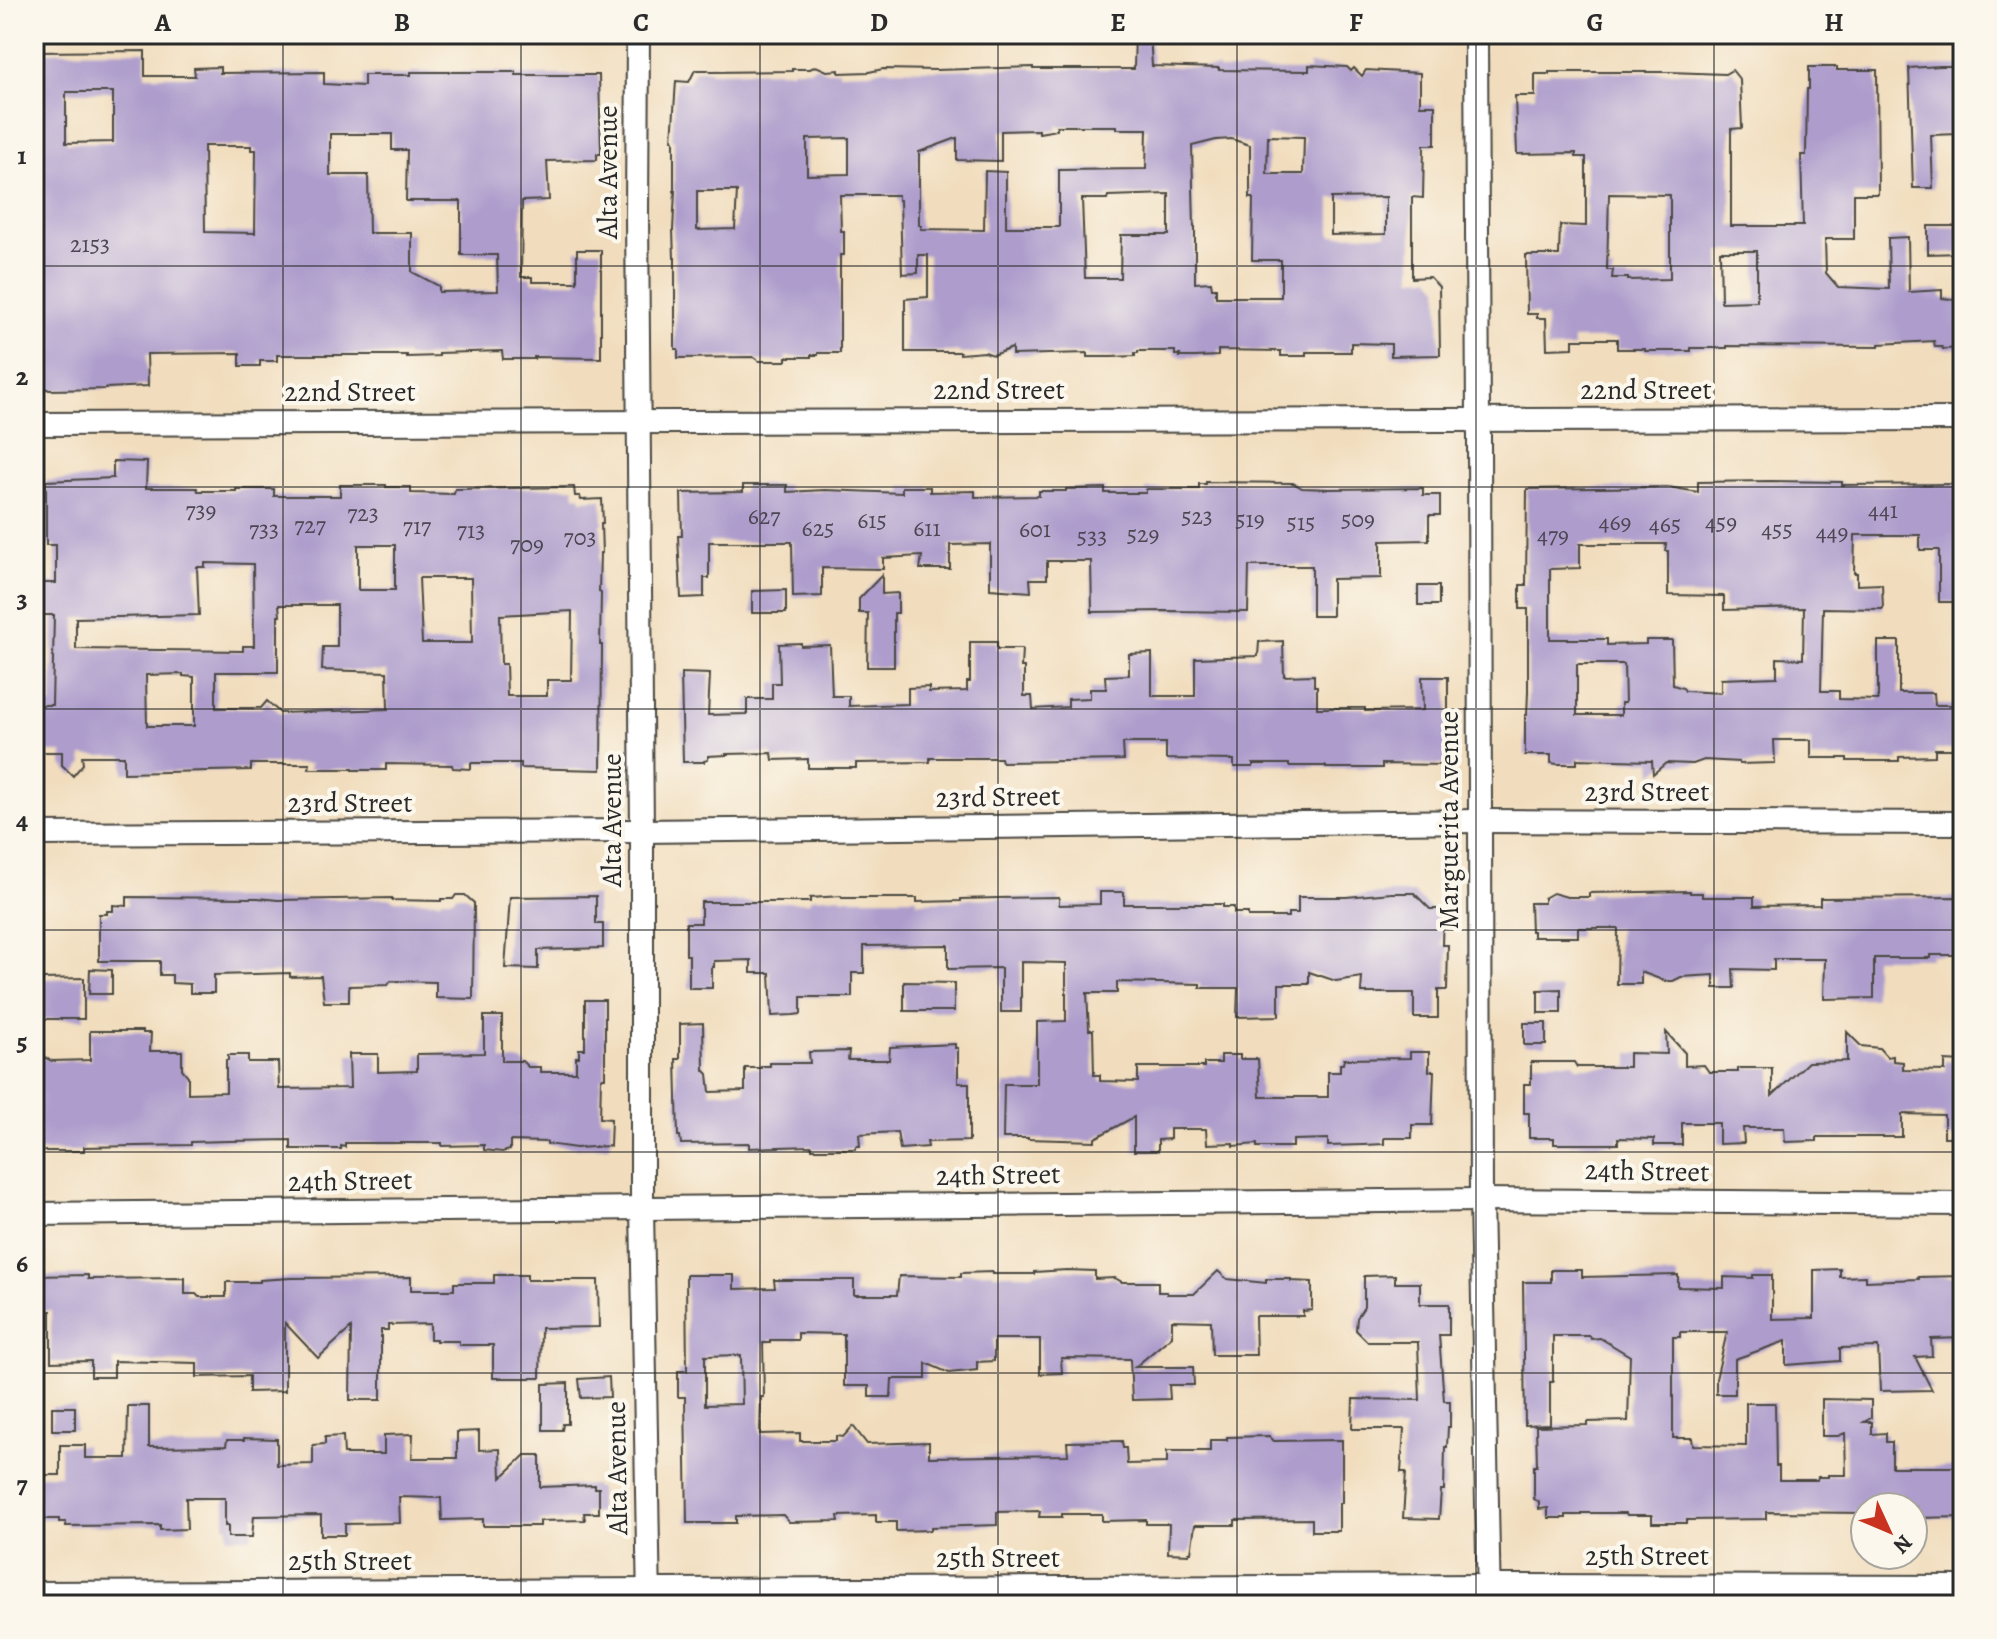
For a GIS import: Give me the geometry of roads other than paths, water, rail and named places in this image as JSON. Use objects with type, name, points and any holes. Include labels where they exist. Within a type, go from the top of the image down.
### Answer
[{"type":"street","name":"Alta Avenue","points":[[638,34],[642,1208],[650,1597]]},
{"type":"street","name":"Marguerita Avenue","points":[[1476,34],[1481,1200],[1489,1596]]},
{"type":"street","name":"22nd Street","points":[[34,424],[640,420],[1963,419]]},
{"type":"street","name":"23rd Street","points":[[34,834],[642,831],[1479,821],[1963,823]]},
{"type":"street","name":"24th Street","points":[[34,1214],[1481,1200],[1963,1204]]},
{"type":"street","name":"25th Street","points":[[34,1593],[650,1597],[1489,1596],[1963,1587]]}]
